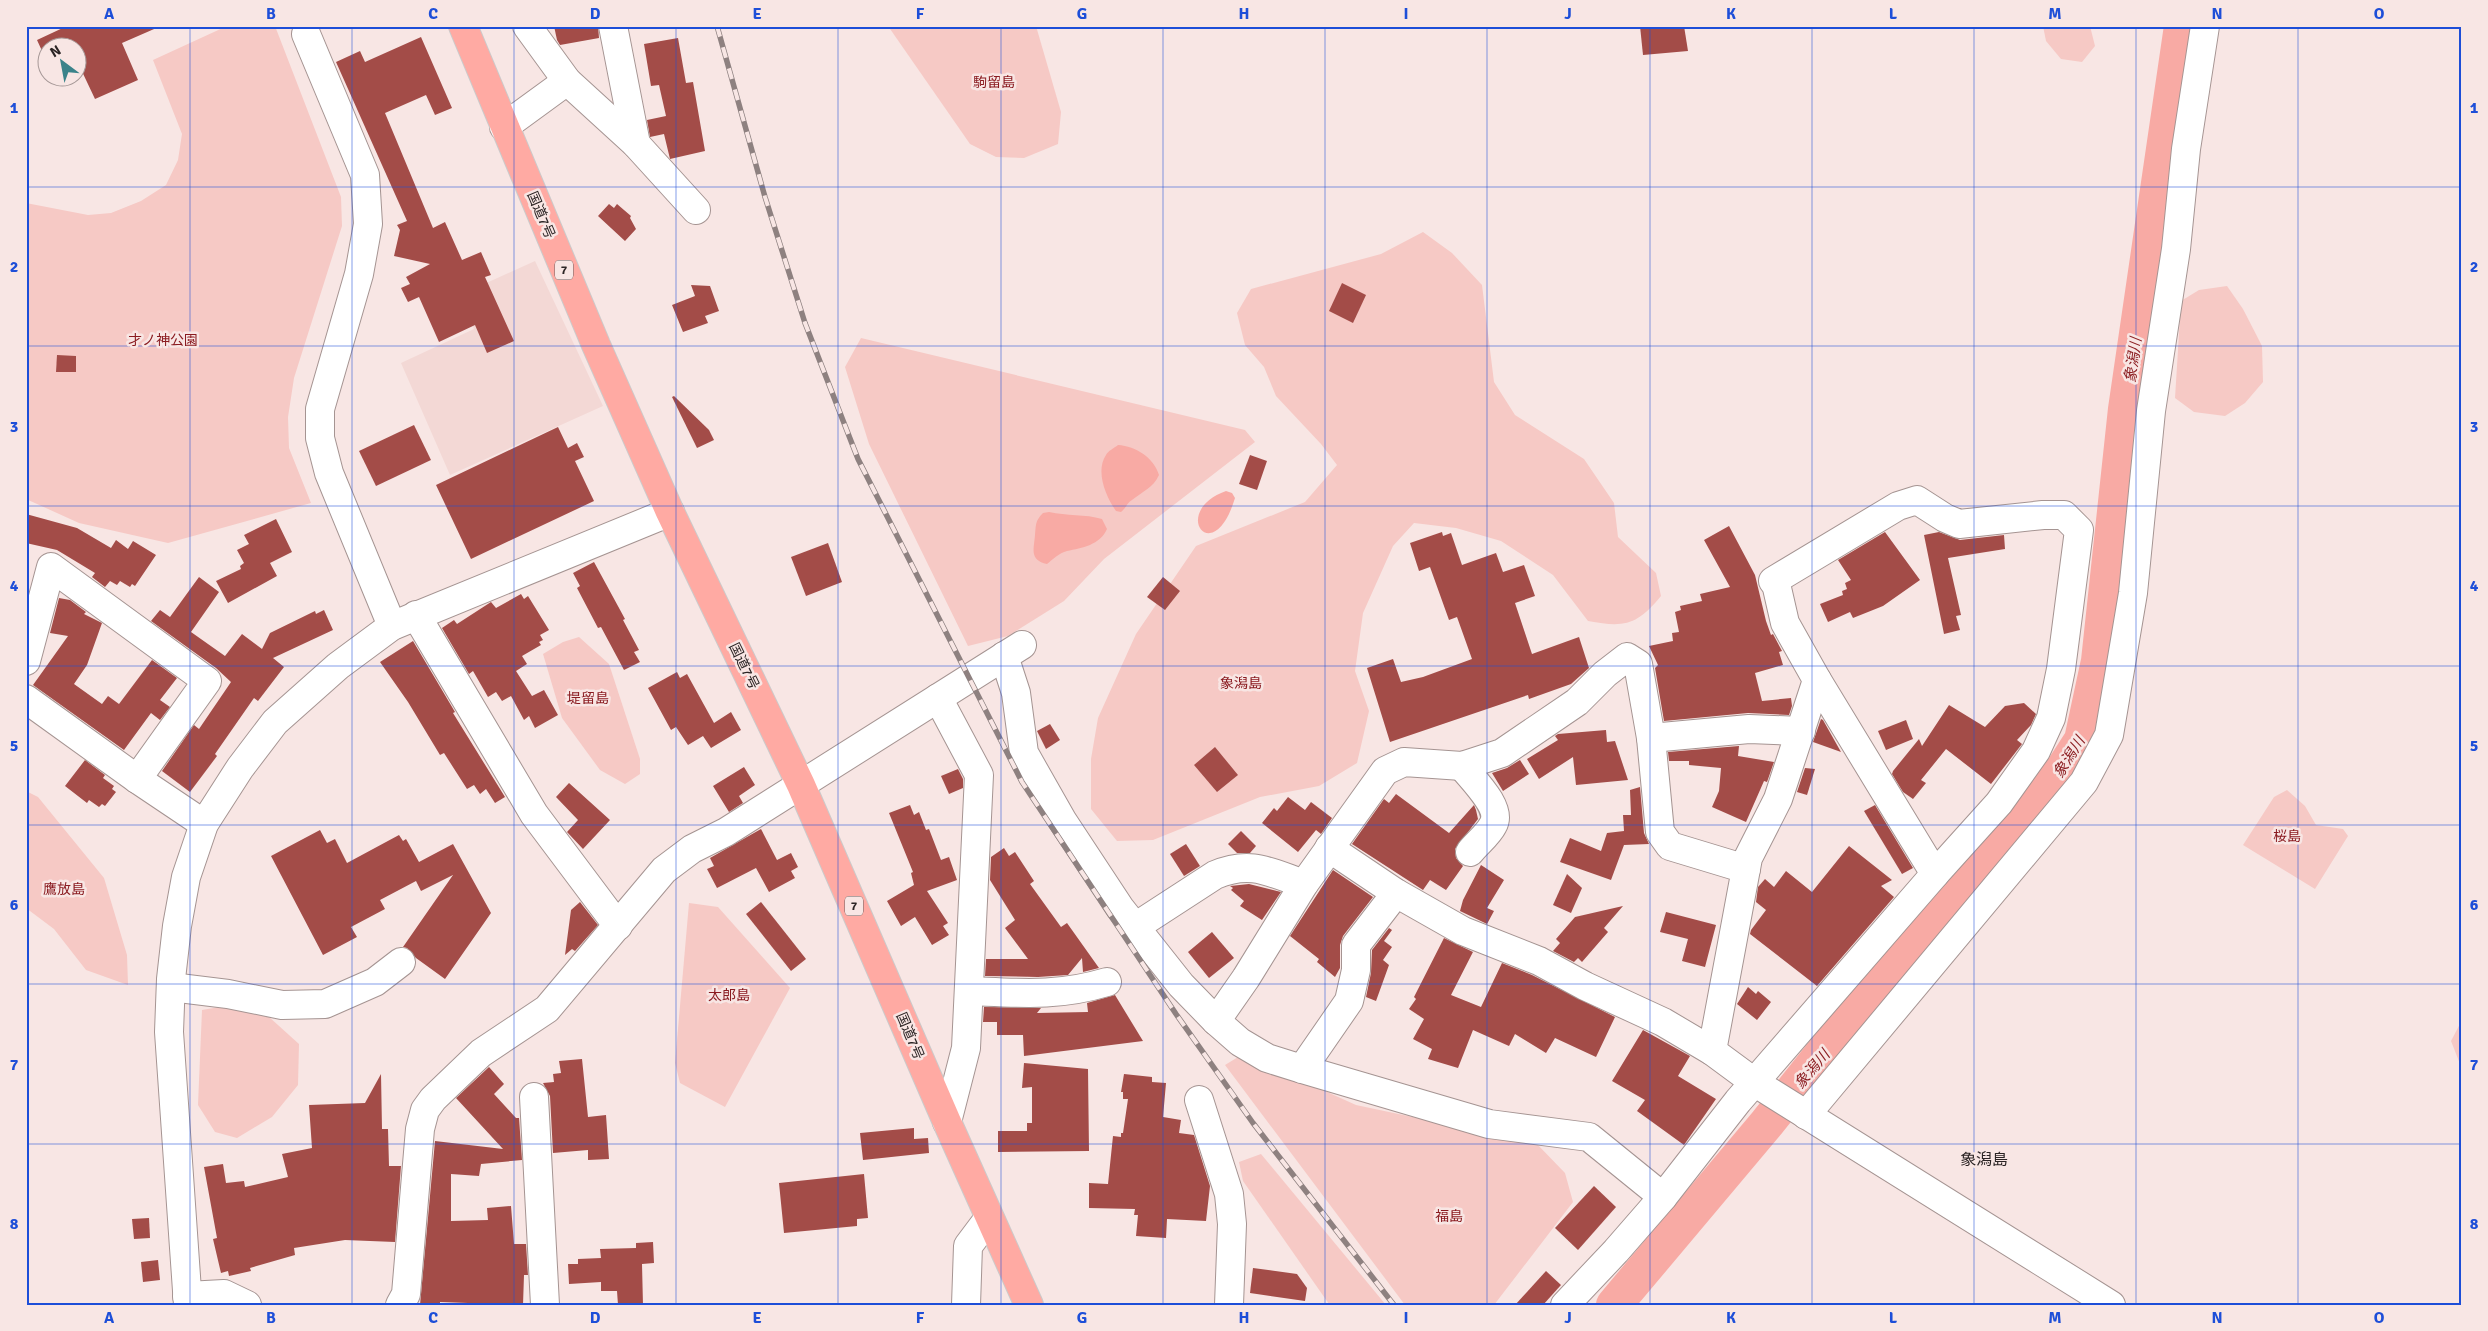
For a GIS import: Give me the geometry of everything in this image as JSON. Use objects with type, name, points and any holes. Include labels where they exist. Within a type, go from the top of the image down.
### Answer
[{"type":"highway","name":"国道7号","points":[[463,26],[596,345],[670,512],[802,785],[947,1122],[1029,1305]]},
{"type":"street","points":[[527,26],[567,81],[636,144],[696,210]]},
{"type":"street","points":[[613,26],[636,144]]},
{"type":"street","points":[[1806,1115],[2084,782],[2109,735],[2132,593],[2151,411],[2176,249],[2186,149],[2205,26]]},
{"type":"street","points":[[306,34],[365,174],[368,224],[359,274],[320,409],[320,438],[329,473],[404,620],[534,814],[618,926]]},
{"type":"street","points":[[504,127],[567,81]]},
{"type":"street","points":[[1566,1305],[1663,1198],[1755,1083],[1935,874],[1999,803],[2036,751],[2052,718],[2061,669],[2079,530],[2064,515],[2043,515],[1959,524],[1945,518],[1917,500],[1898,506],[1775,584],[1785,623],[1935,874]]},
{"type":"street","points":[[247,1305],[224,1294],[187,1300],[169,1032],[177,926],[186,877],[204,824],[240,768],[275,722],[338,666],[404,620],[670,512]]},
{"type":"street","points":[[26,661],[51,567],[207,681],[137,779]]},
{"type":"street","points":[[400,1305],[406,1294],[419,1137],[426,1110],[433,1099],[480,1053],[547,1009],[664,870],[692,848],[726,832],[1013,651],[1016,693],[1024,753],[1062,820],[1120,908],[1181,985],[1216,1021],[1240,1042],[1267,1058],[1302,1070],[1489,1124],[1589,1137],[1663,1198]]},
{"type":"street","points":[[1216,1021],[1246,978],[1304,884],[1385,771],[1404,762],[1462,766],[1502,753],[1577,702],[1605,674],[1627,657],[1638,664],[1651,738],[1660,832],[1670,846],[1746,869]]},
{"type":"street","points":[[1712,1051],[1748,858],[1778,799],[1818,680]]},
{"type":"street","points":[[938,698],[979,775],[966,1048],[947,1122]]},
{"type":"street","points":[[26,699],[137,779],[204,824]]},
{"type":"street","points":[[1651,738],[1749,729],[1802,731]]},
{"type":"street","points":[[1462,766],[1491,801],[1495,816],[1494,824],[1470,852]]},
{"type":"street","points":[[1329,848],[1396,893],[1463,931],[1539,961],[1585,986],[1663,1022],[1712,1051],[1755,1083],[2111,1305]]},
{"type":"street","points":[[1135,927],[1215,875],[1229,869],[1244,866],[1304,884]]},
{"type":"street","points":[[1302,1070],[1348,1001],[1356,970],[1356,945],[1396,893]]},
{"type":"street","points":[[171,987],[228,994],[282,1005],[324,1004],[375,982],[401,962]]},
{"type":"street","points":[[969,991],[1051,994],[1081,990],[1107,982]]},
{"type":"street","points":[[534,1097],[545,1305]]},
{"type":"street","points":[[1198,1100],[1229,1194],[1232,1224],[1229,1305]]},
{"type":"street","points":[[966,1305],[968,1246],[989,1218]]},
{"type":"shaded area","points":[[535,261],[603,406],[450,475],[401,363],[474,329],[460,295]]},
{"type":"shaded area","points":[[1118,445],[1138,450],[1149,458],[1159,475],[1151,486],[1130,501],[1121,512],[1116,511],[1109,499],[1102,476],[1103,461],[1106,455]]},
{"type":"shaded area","points":[[1226,491],[1232,493],[1235,498],[1226,519],[1216,531],[1207,533],[1201,529],[1198,521],[1200,511],[1209,500]]},
{"type":"shaded area","points":[[1049,512],[1102,519],[1107,529],[1100,539],[1095,542],[1064,552],[1047,564],[1037,560],[1034,549],[1037,521],[1043,513]]},
{"type":"green space","name":"才ノ神公園","points":[[227,26],[275,26],[341,197],[342,226],[294,378],[288,417],[289,448],[311,503],[168,543],[79,523],[26,499],[26,203],[88,215],[111,213],[141,201],[166,185],[178,160],[182,134],[153,60]]},
{"type":"green space","name":"駒留島","points":[[888,26],[1036,26],[1061,112],[1058,144],[1024,158],[996,157],[970,144]]},
{"type":"green space","points":[[2043,26],[2090,26],[2095,46],[2082,62],[2061,59],[2046,41]]},
{"type":"green space","name":"象潟島","points":[[1423,232],[1452,253],[1482,285],[1494,382],[1515,415],[1584,459],[1614,503],[1618,537],[1656,573],[1661,596],[1645,613],[1629,622],[1612,624],[1588,621],[1553,575],[1501,541],[1456,528],[1414,523],[1393,546],[1363,613],[1355,671],[1369,711],[1357,763],[1319,786],[1260,797],[1153,840],[1117,841],[1091,809],[1091,759],[1098,718],[1136,634],[1196,546],[1305,502],[1337,465],[1321,444],[1276,396],[1264,367],[1245,345],[1237,313],[1251,289],[1381,254]]},
{"type":"green space","points":[[2227,286],[2243,309],[2262,346],[2263,382],[2245,403],[2225,416],[2194,412],[2175,398],[2181,301],[2199,290]]},
{"type":"green space","points":[[861,338],[1245,430],[1255,442],[1104,559],[1064,601],[1008,636],[968,646],[869,444],[845,367]]},
{"type":"green space","name":"堤留島","points":[[579,637],[609,664],[640,759],[640,774],[625,784],[600,770],[562,718],[543,654],[563,642]]},
{"type":"green space","name":"桜島","points":[[2287,790],[2305,806],[2316,825],[2343,829],[2348,836],[2315,889],[2243,845],[2274,797]]},
{"type":"green space","name":"鷹放島","points":[[26,791],[38,797],[104,878],[127,955],[128,985],[86,970],[54,929],[26,908]]},
{"type":"green space","name":"太郎島","points":[[689,903],[718,907],[790,988],[725,1107],[680,1083],[675,1063]]},
{"type":"green space","points":[[225,1006],[258,1007],[299,1044],[298,1085],[272,1117],[237,1138],[215,1132],[198,1105],[202,1010]]},
{"type":"green space","points":[[2462,1020],[2462,1069],[2451,1041]]},
{"type":"green space","name":"福島","points":[[1243,1054],[1356,1105],[1536,1143],[1565,1173],[1573,1202],[1494,1305],[1405,1305],[1225,1065]]},
{"type":"green space","points":[[1261,1154],[1386,1305],[1329,1304],[1243,1181],[1239,1162]]},
{"type":"building","points":[[67,26],[161,26],[122,43],[138,80],[95,99],[88,84],[88,38],[41,38]]},
{"type":"building","points":[[554,26],[598,26],[599,38],[560,45]]},
{"type":"building","points":[[1640,26],[1684,26],[1688,51],[1643,55]]},
{"type":"building","points":[[421,37],[452,108],[435,115],[426,95],[385,113],[433,228],[445,222],[462,260],[481,252],[491,275],[485,277],[514,341],[487,353],[475,325],[439,342],[419,297],[408,302],[401,288],[410,284],[406,277],[430,264],[394,256],[400,230],[397,225],[407,221],[336,62],[360,51],[365,62]]},
{"type":"building","points":[[678,38],[686,83],[693,82],[705,151],[670,159],[664,134],[650,137],[647,120],[666,116],[659,85],[651,86],[644,44]]},
{"type":"building","points":[[609,204],[614,208],[617,204],[631,216],[630,218],[636,229],[625,241],[598,216]]},
{"type":"building","points":[[1342,283],[1366,295],[1353,323],[1329,311]]},
{"type":"building","points":[[691,285],[710,286],[719,311],[705,316],[708,323],[683,332],[672,305],[695,296]]},
{"type":"building","points":[[57,355],[76,356],[76,372],[56,372]]},
{"type":"building","points":[[674,396],[709,430],[714,440],[697,448],[672,397]]},
{"type":"building","points":[[414,425],[431,460],[376,486],[359,451]]},
{"type":"building","points":[[558,427],[568,448],[577,443],[584,457],[575,461],[594,501],[471,559],[436,485]]},
{"type":"building","points":[[1250,455],[1267,461],[1257,490],[1239,484]]},
{"type":"building","points":[[26,514],[77,528],[111,548],[116,540],[128,549],[133,541],[156,555],[135,586],[132,584],[130,587],[120,581],[117,585],[110,581],[105,587],[92,577],[95,573],[57,550],[26,543]]},
{"type":"building","points":[[276,519],[292,552],[270,563],[277,576],[228,603],[216,581],[241,569],[240,566],[244,563],[237,550],[249,544],[244,535]]},
{"type":"building","points":[[1729,526],[1755,575],[1766,621],[1771,635],[1773,634],[1782,651],[1779,652],[1783,665],[1755,673],[1762,701],[1791,698],[1792,706],[1789,715],[1748,713],[1664,721],[1655,668],[1658,665],[1649,646],[1673,641],[1672,633],[1679,632],[1675,612],[1681,610],[1680,606],[1702,601],[1700,594],[1730,587],[1704,540]]},
{"type":"building","points":[[1442,532],[1443,536],[1451,533],[1462,565],[1496,553],[1503,572],[1524,565],[1535,596],[1515,603],[1532,654],[1579,637],[1589,668],[1571,684],[1529,699],[1528,695],[1390,742],[1367,668],[1393,659],[1401,682],[1423,677],[1472,659],[1457,617],[1449,620],[1430,567],[1419,571],[1410,543]]},
{"type":"building","points":[[1885,532],[1920,580],[1883,606],[1853,618],[1850,612],[1828,622],[1820,604],[1843,595],[1842,591],[1847,589],[1845,583],[1851,580],[1838,560]]},
{"type":"building","points":[[1939,532],[1960,540],[2004,535],[2005,549],[1948,558],[1961,615],[1956,616],[1960,630],[1944,634],[1924,535]]},
{"type":"building","points":[[828,543],[842,582],[806,596],[791,557]]},
{"type":"building","points":[[594,562],[625,619],[623,620],[639,650],[634,652],[640,662],[624,670],[601,627],[598,628],[577,588],[580,586],[573,573]]},
{"type":"building","points":[[199,577],[219,592],[191,632],[225,656],[242,634],[262,649],[270,633],[315,611],[316,614],[324,610],[333,630],[273,658],[284,667],[258,701],[254,698],[215,754],[217,756],[190,792],[162,771],[194,725],[199,729],[231,682],[216,668],[151,621],[160,610],[170,617]]},
{"type":"building","points":[[1163,577],[1180,591],[1165,610],[1147,597]]},
{"type":"building","points":[[521,594],[524,599],[528,596],[549,630],[540,635],[543,640],[539,642],[541,645],[522,656],[527,664],[516,671],[532,696],[544,690],[558,715],[535,728],[529,716],[524,720],[511,696],[502,701],[496,692],[488,697],[473,671],[469,674],[442,628],[454,620],[457,624],[491,602],[496,608]]},
{"type":"building","points":[[59,598],[70,600],[86,612],[84,614],[102,623],[87,665],[74,684],[102,704],[108,696],[119,704],[152,660],[177,678],[160,700],[170,707],[160,720],[151,713],[124,750],[33,685],[68,636],[50,633]]},
{"type":"building","points":[[413,641],[455,712],[453,713],[505,797],[495,803],[486,789],[480,794],[474,785],[467,789],[444,753],[440,755],[408,702],[380,662]]},
{"type":"building","points":[[677,672],[680,678],[687,674],[714,723],[731,712],[741,730],[711,748],[703,736],[688,745],[676,727],[671,730],[648,688]]},
{"type":"building","points":[[2024,703],[2036,714],[2031,725],[2017,740],[2022,744],[1991,784],[1946,749],[1921,780],[1926,783],[1913,799],[1903,792],[1892,774],[1893,771],[1919,739],[1922,746],[1949,705],[1985,727],[2005,706]]},
{"type":"building","points":[[1821,719],[1823,720],[1841,752],[1813,742]]},
{"type":"building","points":[[1906,720],[1913,739],[1886,750],[1878,731]]},
{"type":"building","points":[[1050,724],[1060,740],[1046,749],[1037,731]]},
{"type":"building","points":[[1606,730],[1607,742],[1615,741],[1628,780],[1576,785],[1573,757],[1539,779],[1527,759],[1558,740],[1555,736],[1558,734]]},
{"type":"building","points":[[1739,746],[1738,756],[1774,762],[1767,782],[1764,781],[1746,822],[1712,807],[1719,791],[1721,768],[1689,765],[1689,761],[1669,761],[1668,752]]},
{"type":"building","points":[[1215,747],[1238,775],[1217,792],[1194,765]]},
{"type":"building","points":[[85,760],[105,775],[103,778],[114,786],[112,789],[116,792],[105,806],[102,804],[99,807],[89,800],[87,803],[65,786]]},
{"type":"building","points":[[1520,760],[1529,774],[1503,791],[1492,773],[1507,768]]},
{"type":"building","points":[[744,767],[755,785],[739,796],[743,803],[729,812],[713,786]]},
{"type":"building","points":[[1805,768],[1815,769],[1807,795],[1797,792]]},
{"type":"building","points":[[958,769],[963,779],[963,788],[949,794],[941,776]]},
{"type":"building","points":[[569,783],[610,820],[583,849],[567,832],[578,820],[556,797]]},
{"type":"building","points":[[1640,787],[1644,833],[1649,844],[1624,845],[1611,880],[1560,862],[1570,838],[1601,851],[1607,833],[1624,831],[1623,815],[1631,815],[1630,790]]},
{"type":"building","points":[[1396,794],[1449,833],[1474,805],[1478,819],[1455,849],[1456,858],[1463,866],[1446,890],[1430,880],[1423,890],[1352,844],[1384,799],[1389,803]]},
{"type":"building","points":[[1288,797],[1305,810],[1311,802],[1332,818],[1321,834],[1316,830],[1298,852],[1262,823],[1274,808],[1277,811]]},
{"type":"building","points":[[910,805],[914,815],[919,812],[926,830],[929,829],[941,860],[949,857],[957,880],[927,891],[948,923],[943,926],[949,935],[932,945],[915,917],[901,926],[887,901],[914,885],[911,873],[913,872],[889,813]]},
{"type":"building","points":[[1875,805],[1913,868],[1902,874],[1864,811]]},
{"type":"building","points":[[761,829],[777,860],[791,853],[798,867],[791,871],[795,878],[769,892],[756,868],[717,888],[707,869],[714,866],[710,858]]},
{"type":"building","points":[[320,830],[327,843],[335,839],[347,863],[399,835],[403,841],[406,839],[419,862],[453,844],[491,913],[445,979],[416,958],[407,948],[403,947],[453,875],[421,891],[416,881],[380,900],[385,909],[351,927],[357,937],[323,955],[271,856]]},
{"type":"building","points":[[1241,831],[1256,846],[1250,853],[1237,853],[1228,844]]},
{"type":"building","points":[[1186,844],[1200,866],[1184,876],[1170,854]]},
{"type":"building","points":[[1849,846],[1892,880],[1881,886],[1894,897],[1817,986],[1750,934],[1766,910],[1756,902],[1758,887],[1765,879],[1774,887],[1786,871],[1812,892]]},
{"type":"building","points":[[1004,848],[1009,856],[1015,852],[1034,881],[1030,884],[1061,927],[1067,923],[1099,968],[1083,972],[1082,958],[1068,975],[1038,977],[985,976],[986,959],[1028,959],[1005,928],[1015,920],[990,880],[991,857]]},
{"type":"building","points":[[1481,865],[1504,880],[1487,908],[1494,911],[1487,924],[1460,911],[1463,900]]},
{"type":"building","points":[[1333,870],[1373,897],[1343,936],[1340,945],[1340,968],[1335,977],[1317,962],[1319,959],[1290,936]]},
{"type":"building","points":[[1567,874],[1582,888],[1571,913],[1553,905]]},
{"type":"building","points":[[1249,884],[1281,892],[1262,920],[1240,906],[1244,901],[1231,890],[1233,888],[1230,886]]},
{"type":"building","points":[[580,902],[598,925],[575,951],[572,949],[565,955],[571,910]]},
{"type":"building","points":[[761,902],[806,959],[791,971],[746,914]]},
{"type":"building","points":[[1623,906],[1604,928],[1608,932],[1582,962],[1578,958],[1574,962],[1553,951],[1560,943],[1556,939],[1575,917]]},
{"type":"building","points":[[1666,912],[1716,925],[1705,967],[1682,961],[1688,939],[1660,932]]},
{"type":"building","points":[[1389,928],[1392,930],[1384,941],[1392,947],[1383,960],[1389,965],[1376,1001],[1366,997],[1371,973],[1372,950]]},
{"type":"building","points":[[1212,932],[1234,958],[1209,978],[1188,952]]},
{"type":"building","points":[[1444,938],[1473,952],[1451,995],[1481,1007],[1502,963],[1532,975],[1615,1017],[1596,1057],[1555,1038],[1546,1053],[1515,1034],[1509,1046],[1473,1030],[1458,1068],[1428,1059],[1432,1049],[1413,1039],[1424,1019],[1409,1009],[1416,999],[1414,997]]},
{"type":"building","points":[[1748,987],[1756,994],[1758,991],[1771,1002],[1757,1020],[1737,1004]]},
{"type":"building","points":[[1115,995],[1143,1041],[1024,1056],[1023,1035],[997,1035],[997,1022],[983,1022],[984,1007],[1041,1008],[1037,1013],[1088,1012],[1087,1003]]},
{"type":"building","points":[[1643,1030],[1690,1056],[1678,1076],[1716,1099],[1684,1145],[1637,1111],[1645,1100],[1612,1081]]},
{"type":"building","points":[[582,1059],[588,1117],[606,1115],[609,1159],[588,1160],[588,1150],[553,1153],[550,1096],[543,1083],[554,1082],[553,1074],[561,1073],[559,1061]]},
{"type":"building","points":[[1024,1063],[1088,1069],[1089,1151],[998,1152],[998,1131],[1027,1131],[1027,1123],[1032,1123],[1032,1087],[1022,1088]]},
{"type":"building","points":[[489,1067],[504,1084],[494,1094],[516,1118],[519,1118],[522,1160],[481,1164],[479,1176],[451,1174],[451,1221],[488,1220],[487,1208],[511,1206],[514,1244],[526,1244],[528,1275],[524,1275],[523,1305],[440,1302],[440,1305],[420,1305],[435,1141],[503,1149],[456,1098]]},
{"type":"building","points":[[381,1074],[382,1129],[388,1129],[389,1166],[401,1166],[395,1242],[345,1240],[294,1248],[295,1255],[250,1268],[251,1271],[229,1276],[228,1271],[221,1273],[213,1239],[217,1238],[204,1167],[223,1164],[226,1183],[244,1181],[245,1187],[288,1177],[282,1154],[312,1148],[309,1105],[365,1103]]},
{"type":"building","points":[[1124,1074],[1152,1077],[1152,1082],[1166,1083],[1163,1117],[1181,1120],[1179,1133],[1194,1135],[1210,1186],[1206,1221],[1167,1219],[1166,1238],[1136,1236],[1138,1215],[1134,1215],[1135,1209],[1089,1208],[1089,1183],[1108,1184],[1113,1136],[1121,1137],[1121,1133],[1123,1133],[1128,1099],[1123,1099],[1123,1092],[1121,1092]]},
{"type":"building","points":[[914,1128],[914,1139],[928,1138],[929,1153],[863,1160],[860,1133]]},
{"type":"building","points":[[864,1174],[868,1218],[857,1219],[857,1226],[784,1233],[779,1183]]},
{"type":"building","points":[[1594,1186],[1616,1207],[1578,1250],[1555,1228]]},
{"type":"building","points":[[149,1218],[150,1238],[134,1239],[132,1219]]},
{"type":"building","points":[[653,1242],[654,1263],[642,1264],[643,1305],[618,1305],[617,1291],[601,1291],[601,1282],[569,1284],[568,1264],[578,1264],[578,1259],[601,1258],[600,1249],[636,1248],[636,1243]]},
{"type":"building","points":[[158,1260],[160,1280],[143,1282],[141,1262]]},
{"type":"building","points":[[1253,1268],[1297,1274],[1307,1288],[1305,1301],[1250,1293]]},
{"type":"building","points":[[1546,1271],[1561,1285],[1543,1305],[1515,1305]]},
{"type":"waterway","name":"象潟川","points":[[1614,1305],[1767,1123],[1835,1038],[2062,771],[2082,740],[2099,661],[2126,409],[2182,26]]},
{"type":"railway","points":[[717,26],[765,197],[805,323],[858,459],[1022,782],[1176,1014],[1253,1123],[1394,1305]]},
{"type":"district","name":"象潟島","points":[[1984,1160]]}]
